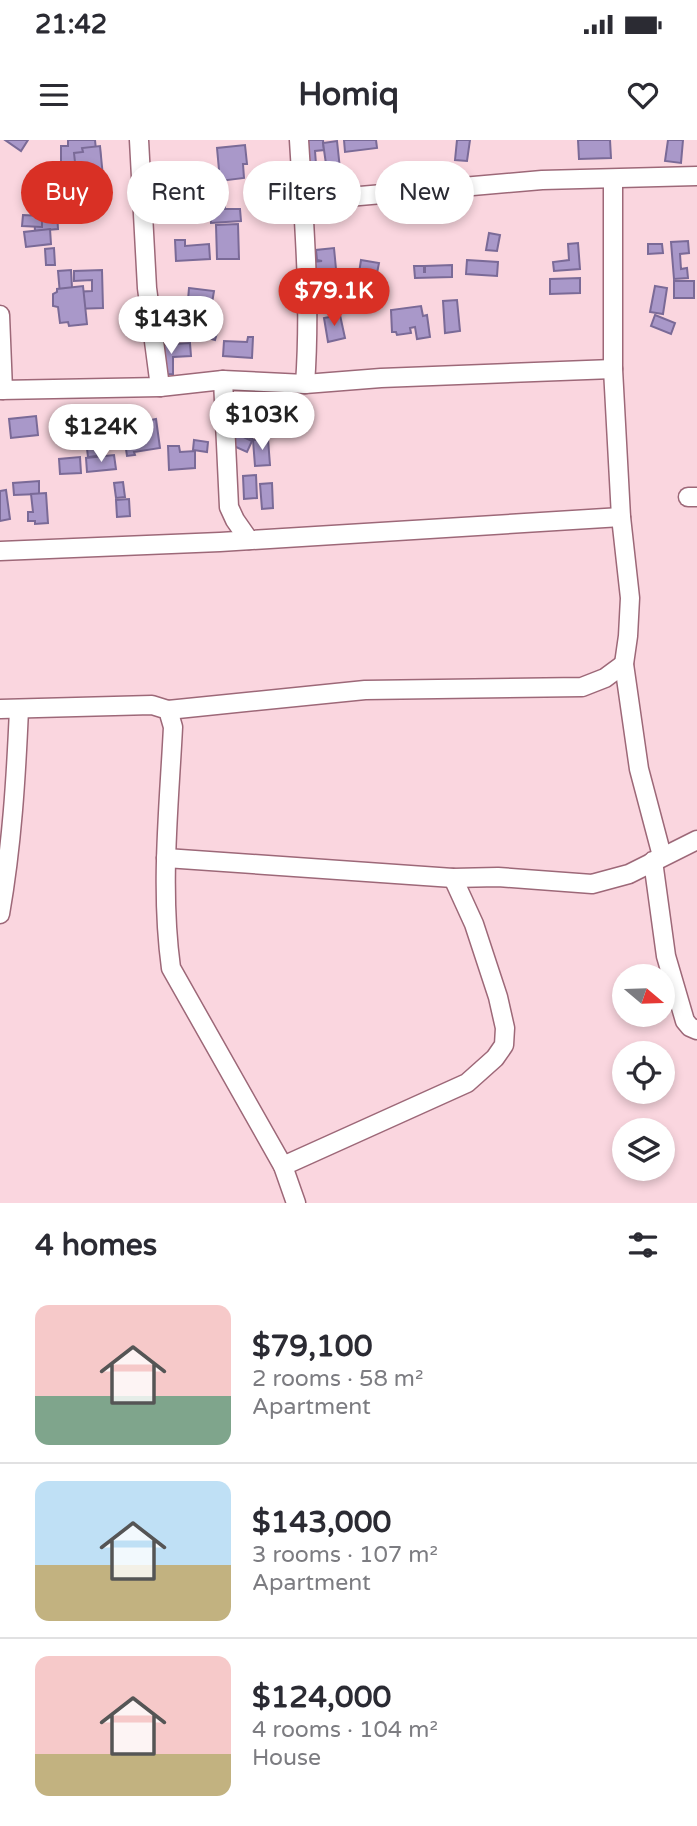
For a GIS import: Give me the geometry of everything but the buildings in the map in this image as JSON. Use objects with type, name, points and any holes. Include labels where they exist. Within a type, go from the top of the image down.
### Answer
[{"type":"street","points":[[139,140],[147,288],[160,387]]},
{"type":"street","points":[[299,140],[300,161]]},
{"type":"street","points":[[361,196],[542,180],[697,176]]},
{"type":"street","points":[[613,179],[613,369],[621,517],[630,598],[624,664],[639,769],[657,859],[666,956],[685,1021],[697,1030]]},
{"type":"street","points":[[305,224],[309,331],[305,384]]},
{"type":"street","points":[[0,315],[1,390],[160,387],[223,380],[305,384],[381,378],[613,369]]},
{"type":"street","points":[[223,380],[229,507],[248,540]]},
{"type":"street","points":[[0,551],[248,540],[621,517]]},
{"type":"street","points":[[0,709],[152,705],[168,710],[365,690],[582,687],[605,678],[624,664]]},
{"type":"street","points":[[0,914],[8,872],[15,802],[19,709]]},
{"type":"street","points":[[168,710],[173,727],[166,858],[167,938],[172,968],[283,1166],[296,1203]]},
{"type":"street","points":[[166,858],[453,878],[498,877],[592,884],[629,874],[697,840]]},
{"type":"street","points":[[283,1166],[467,1083],[495,1058],[504,1045],[505,1028],[498,997],[474,924],[453,878]]}]
